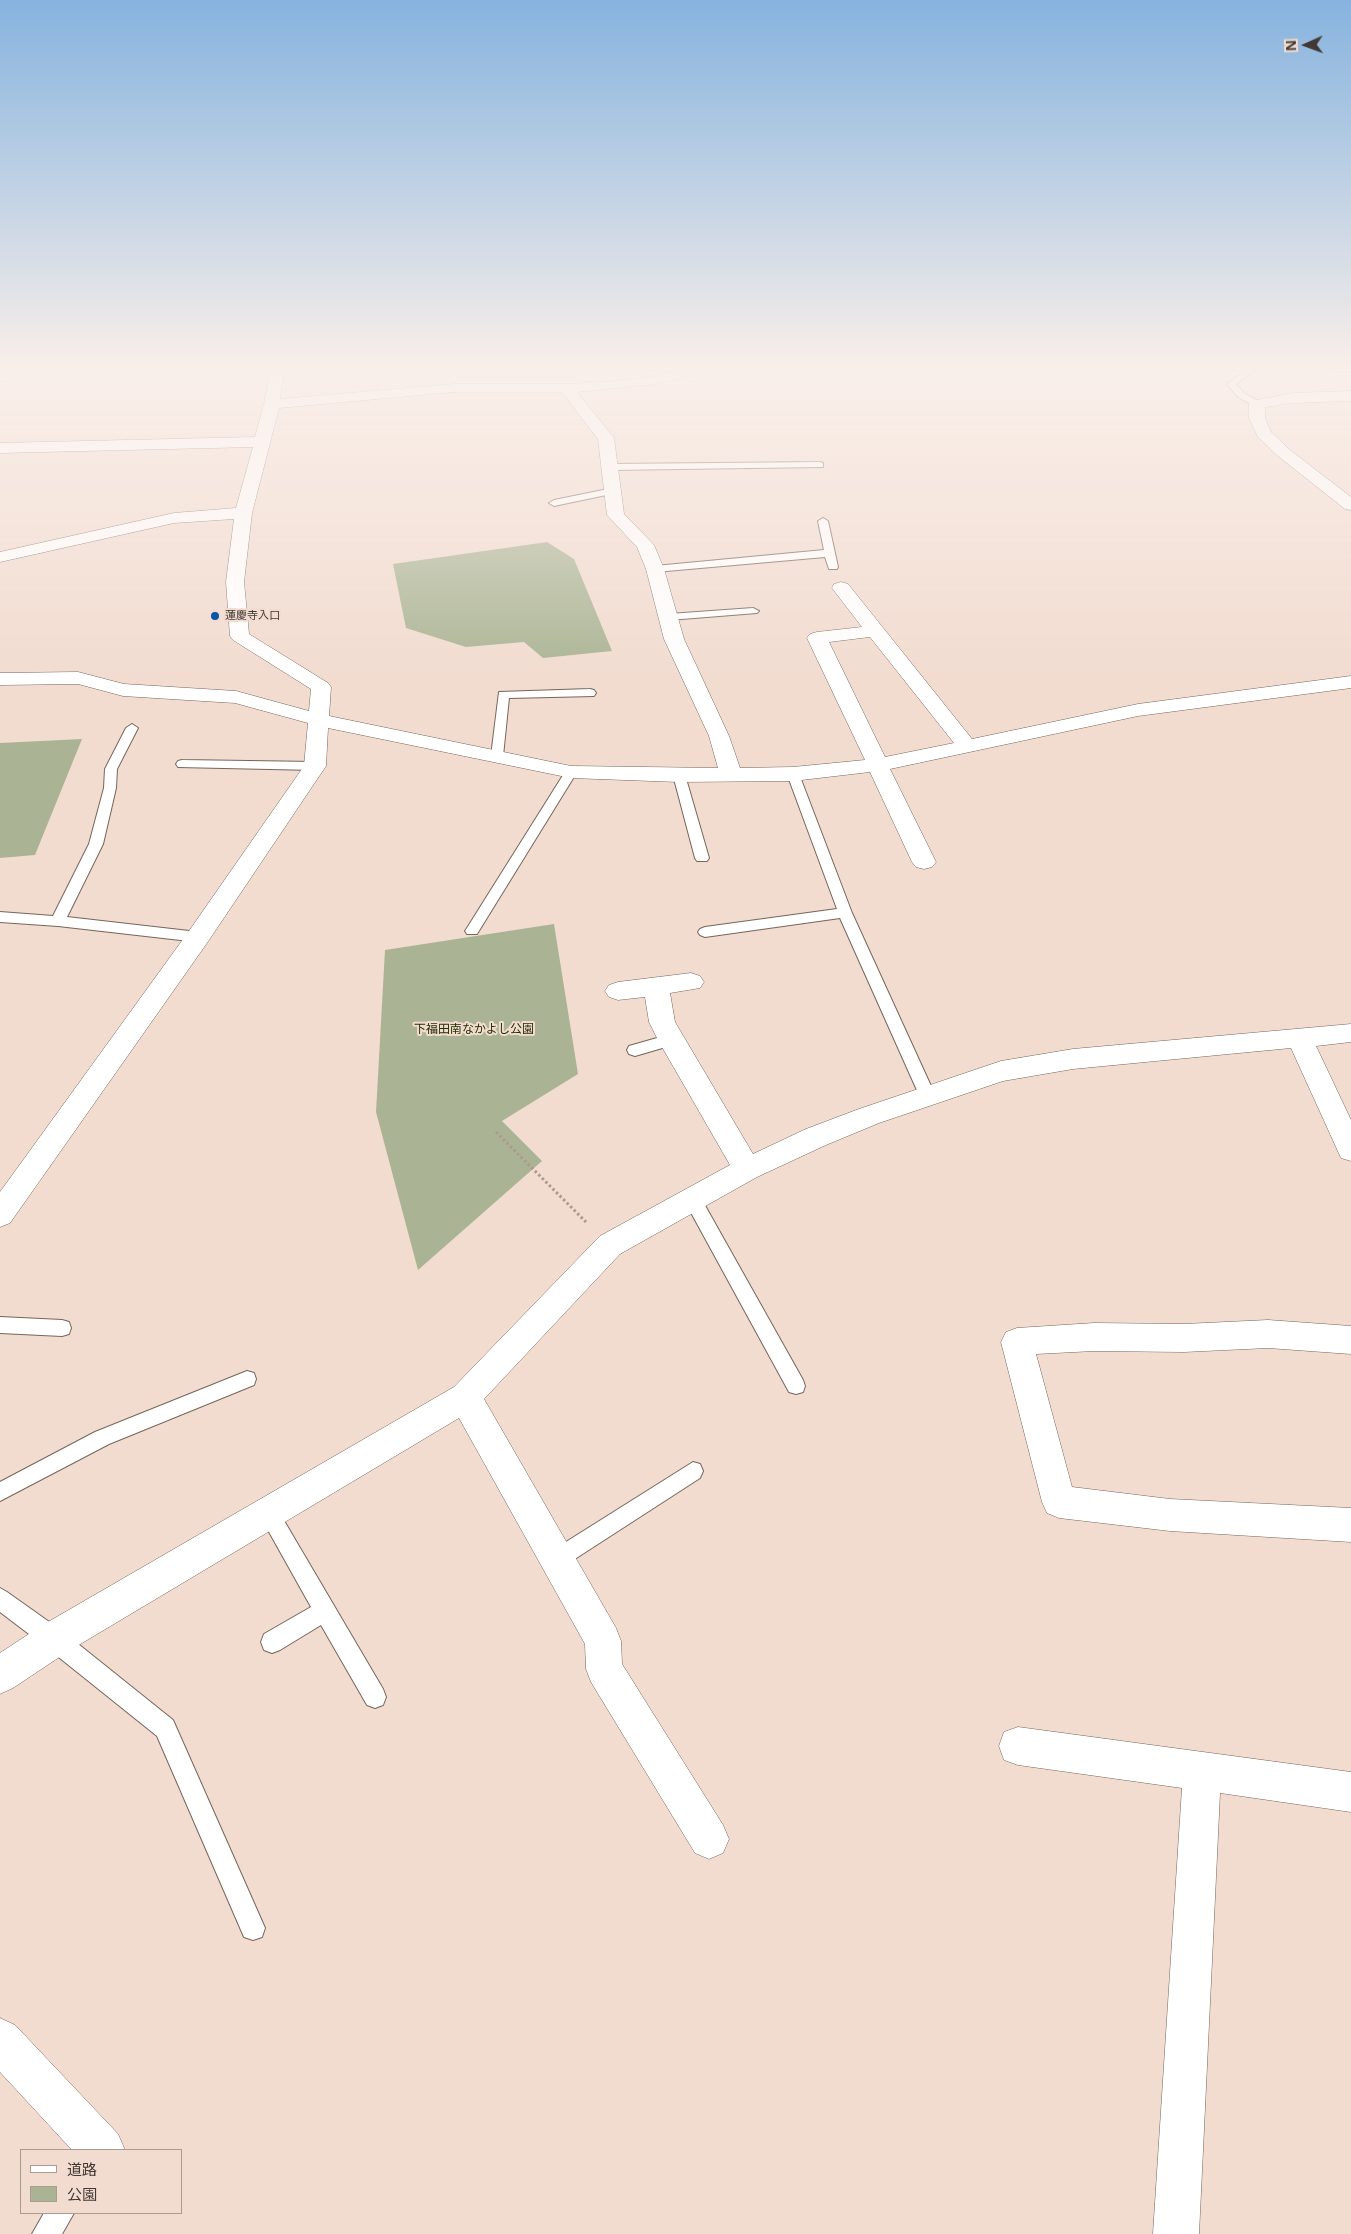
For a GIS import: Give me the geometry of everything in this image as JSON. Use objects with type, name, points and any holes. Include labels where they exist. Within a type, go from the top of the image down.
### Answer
[{"type":"street","points":[[0,1215],[198,936],[315,766],[320,720],[321,687],[240,636],[235,582],[243,512],[253,473]]},
{"type":"street","points":[[611,473],[616,515],[645,545],[655,568],[674,639],[719,736],[731,774]]},
{"type":"street","points":[[1310,473],[1351,505]]},
{"type":"street","points":[[0,557],[174,518],[243,512]]},
{"type":"street","points":[[841,588],[968,747]]},
{"type":"street","points":[[876,631],[817,638],[924,862]]},
{"type":"street","points":[[0,679],[78,678],[123,690],[236,697],[320,720],[571,772],[679,775],[793,774],[879,766],[1138,710],[1351,682]]},
{"type":"street","points":[[618,992],[691,982]]},
{"type":"street","points":[[656,986],[662,1022],[747,1169]]},
{"type":"street","points":[[0,1675],[54,1639],[465,1397],[610,1245],[747,1169],[851,1123],[1000,1071],[1074,1059],[1351,1033]]},
{"type":"street","points":[[1299,1038],[1351,1150]]},
{"type":"street","points":[[1351,1340],[1268,1334],[1184,1338],[1094,1336],[1017,1342],[1059,1502],[1170,1515],[1351,1525]]},
{"type":"street","points":[[465,1397],[603,1641],[604,1669],[709,1839]]},
{"type":"street","points":[[1018,1746],[1351,1792]]},
{"type":"street","points":[[1176,2234],[1202,1772]]},
{"type":"street","points":[[0,2040],[100,2149]]},
{"type":"lane","points":[[554,503],[612,492]]},
{"type":"lane","points":[[823,521],[834,567]]},
{"type":"lane","points":[[655,568],[830,553]]},
{"type":"lane","points":[[668,616],[753,611]]},
{"type":"lane","points":[[497,756],[503,695],[590,693]]},
{"type":"lane","points":[[58,921],[96,844],[110,788],[111,769],[132,728]]},
{"type":"lane","points":[[182,764],[315,766]]},
{"type":"lane","points":[[472,931],[571,772]]},
{"type":"lane","points":[[793,774],[845,913],[928,1097]]},
{"type":"lane","points":[[679,775],[702,858]]},
{"type":"lane","points":[[705,932],[845,913]]},
{"type":"lane","points":[[0,917],[58,921],[198,936]]},
{"type":"lane","points":[[635,1050],[671,1040]]},
{"type":"lane","points":[[692,1198],[796,1386]]},
{"type":"lane","points":[[0,1325],[62,1328]]},
{"type":"lane","points":[[0,1492],[102,1438],[248,1379]]},
{"type":"lane","points":[[557,1559],[693,1471]]},
{"type":"lane","points":[[269,1514],[375,1697]]},
{"type":"lane","points":[[0,1599],[54,1639],[165,1728],[253,1928]]},
{"type":"lane","points":[[272,1642],[325,1611]]},
{"type":"lane","points":[[46,2234],[59,2214]]},
{"type":"path","points":[[496,1132],[610,1245]]},
{"type":"green space","points":[[547,542],[574,559],[612,651],[543,658],[524,642],[466,647],[406,628],[393,564]]},
{"type":"green space","points":[[82,739],[35,855],[0,858],[0,743]]},
{"type":"green space","name":"下福田南なかよし公園","points":[[554,924],[578,1074],[502,1121],[542,1161],[418,1270],[376,1112],[385,950]]},
{"type":"place","name":"蓮慶寺入口","points":[[215,616]]}]
